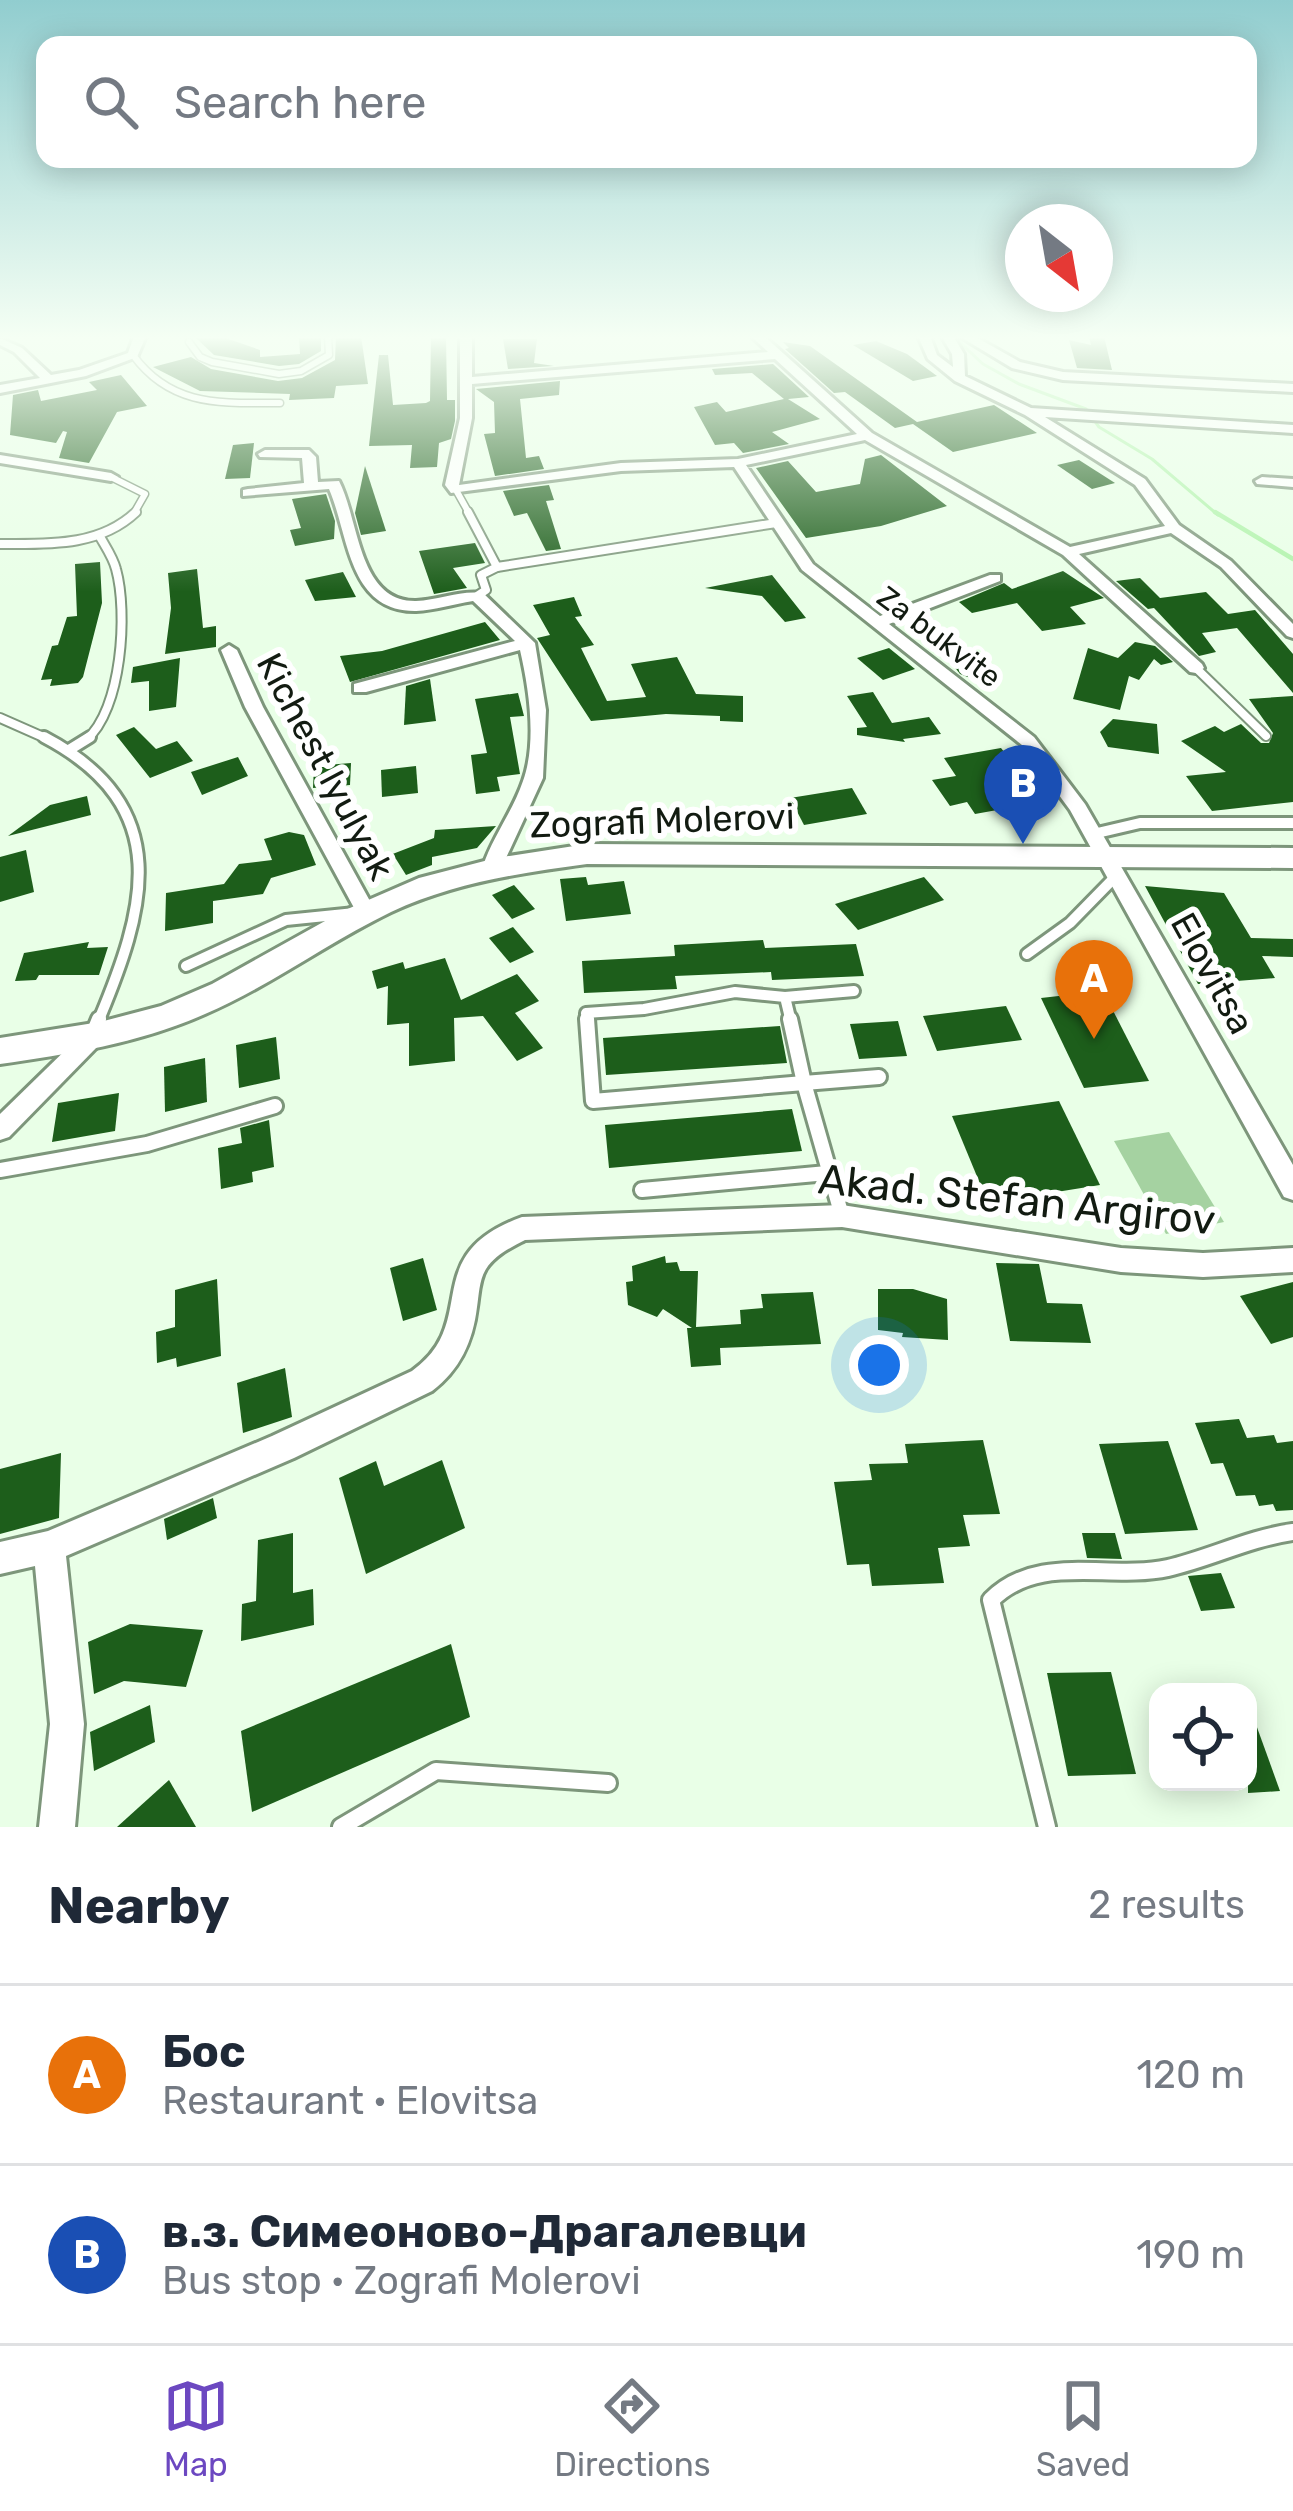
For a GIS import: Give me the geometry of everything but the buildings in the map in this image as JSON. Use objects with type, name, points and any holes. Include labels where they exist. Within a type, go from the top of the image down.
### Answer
[{"type":"street","points":[[465,421],[452,485],[456,490],[621,467],[738,463],[867,436]]},
{"type":"street","points":[[851,421],[867,436],[1068,552],[1196,668]]},
{"type":"street","points":[[1044,421],[1140,482],[1174,528],[1226,564],[1293,633]]},
{"type":"street","points":[[1172,421],[1293,429]]},
{"type":"street","points":[[265,454],[304,453],[309,457],[311,486]]},
{"type":"street","points":[[0,458],[111,477]]},
{"type":"street","name":"Za bukvite","points":[[738,463],[807,567],[1028,741],[1105,855]]},
{"type":"street","points":[[1262,481],[1293,483]]},
{"type":"street","points":[[248,493],[334,484],[365,577],[380,596],[406,607],[477,596],[527,644],[539,757],[533,782],[500,839],[493,866]]},
{"type":"street","points":[[1068,552],[1174,528]]},
{"type":"street","points":[[877,623],[995,578]]},
{"type":"street","points":[[360,688],[527,644]]},
{"type":"street","name":"Kichest lyulyak","points":[[229,650],[365,913]]},
{"type":"street","name":"Zografi Molerovi","points":[[0,1051],[91,1039],[194,1006],[409,892],[493,866],[587,854],[1293,858]]},
{"type":"street","name":"Elovitsa","points":[[1105,855],[1293,1189]]},
{"type":"street","points":[[0,1130],[91,1039]]},
{"type":"street","name":"Akad. Stefan Argirov","points":[[0,1558],[49,1546],[332,1425],[437,1370],[455,1348],[470,1269],[497,1239],[522,1229],[842,1216],[1121,1260],[1204,1265],[1293,1260]]},
{"type":"street","points":[[49,1546],[67,1724],[56,1827]]},
{"type":"lane","points":[[0,544],[99,535],[141,509],[145,494],[111,477]]},
{"type":"lane","points":[[456,490],[497,567]]},
{"type":"lane","points":[[477,596],[486,590],[481,574],[497,567],[776,523]]},
{"type":"lane","points":[[69,750],[91,738],[106,718],[114,682],[120,597],[116,568],[99,535]]},
{"type":"lane","points":[[1196,668],[1266,736]]},
{"type":"lane","points":[[0,718],[69,750],[105,783],[128,817],[141,892],[124,954],[91,1039]]},
{"type":"lane","points":[[1027,954],[1070,922],[1105,855],[1140,823],[1293,823]]},
{"type":"lane","points":[[186,966],[267,922],[326,912],[365,913]]},
{"type":"lane","points":[[854,992],[785,997],[748,989],[702,993],[662,1006],[586,1012],[593,1101],[879,1077]]},
{"type":"lane","points":[[785,997],[826,1174],[842,1216]]},
{"type":"lane","points":[[0,1170],[147,1144],[275,1106]]},
{"type":"lane","points":[[642,1190],[826,1174]]},
{"type":"lane","points":[[1047,1827],[991,1600],[1002,1585],[1025,1574],[1150,1571],[1293,1532]]},
{"type":"lane","points":[[341,1827],[436,1771],[608,1783]]},
{"type":"green space","points":[[1169,1132],[1224,1222],[1166,1234],[1114,1141]]},
{"type":"waterway","points":[[1095,421],[1152,459],[1218,515]]},
{"type":"waterway","points":[[1215,512],[1293,559]]},
{"type":"place","name":"в.з. Симеоново-Драгалевци","points":[[1023,844]]},
{"type":"place","name":"Бос","points":[[1094,1039]]}]
